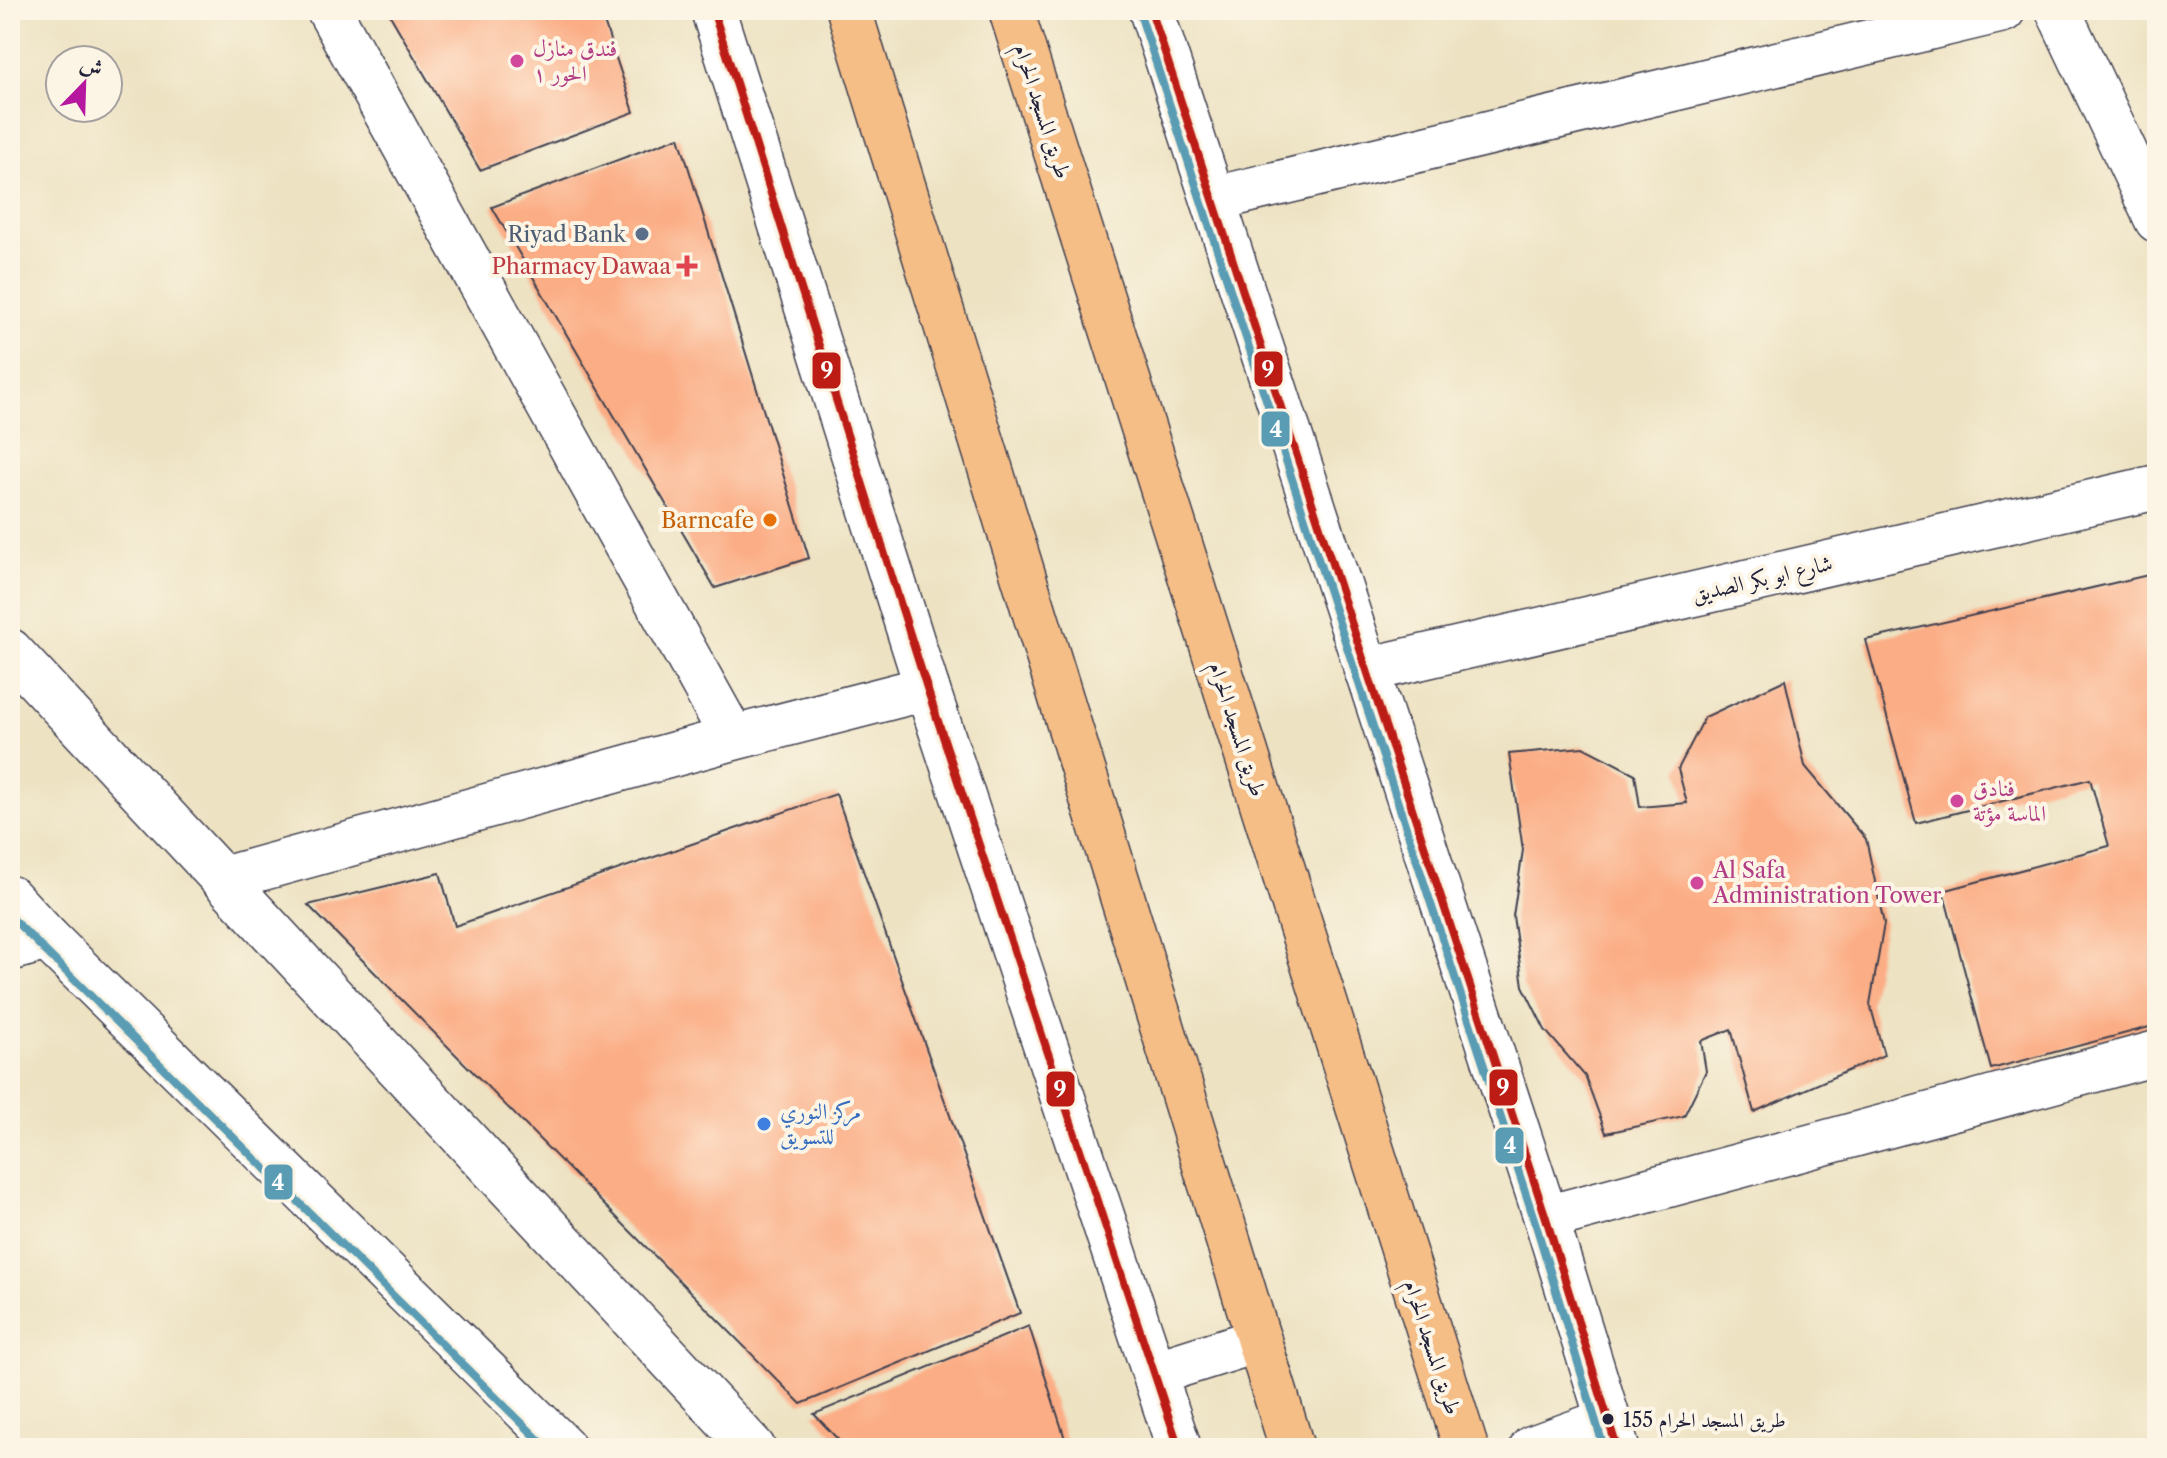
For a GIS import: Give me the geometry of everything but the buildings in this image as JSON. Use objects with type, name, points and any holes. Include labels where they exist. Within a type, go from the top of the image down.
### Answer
[{"type":"main road","points":[[849,10],[1292,1448]]},
{"type":"main road","name":"طريق المسجد الحرام","points":[[1011,10],[1466,1448]]},
{"type":"street","points":[[329,10],[733,738]]},
{"type":"street","points":[[713,10],[927,688],[1179,1448]]},
{"type":"street","points":[[1151,10],[1546,1218],[1613,1434],[1532,1448]]},
{"type":"street","points":[[1213,199],[2003,10]]},
{"type":"street","points":[[2058,10],[2157,220]]},
{"type":"street","name":"شارع ابو بكر الصديق","points":[[1366,670],[2157,487]]},
{"type":"street","points":[[10,651],[753,1448]]},
{"type":"street","points":[[223,879],[733,738],[927,688]]},
{"type":"street","points":[[10,898],[29,944],[564,1448]]},
{"type":"street","points":[[1546,1218],[2157,1053]]},
{"type":"street","points":[[1154,1373],[1259,1340]]},
{"type":"transit line","name":"9","points":[[713,10],[927,688],[1179,1448]]},
{"type":"transit line","name":"9","points":[[1151,10],[1546,1218],[1617,1448]]},
{"type":"transit line","name":"4","points":[[1140,14],[1535,1222],[1604,1448]]},
{"type":"transit line","name":"4","points":[[10,916],[547,1448]]},
{"type":"place","name":"فندق منازل الحور ١","points":[[517,61]]},
{"type":"place","name":"Riyad Bank","points":[[642,234]]},
{"type":"place","name":"Pharmacy Dawaa","points":[[687,266]]},
{"type":"place","name":"Barncafe","points":[[770,520]]},
{"type":"place","name":"فنادق الماسة مؤتة","points":[[1957,801]]},
{"type":"place","name":"Al Safa Administration Tower","points":[[1697,883]]},
{"type":"place","name":"مركز النوري للتسويق","points":[[764,1124]]},
{"type":"place","name":"طريق المسجد الحرام 155","points":[[1608,1419]]}]
